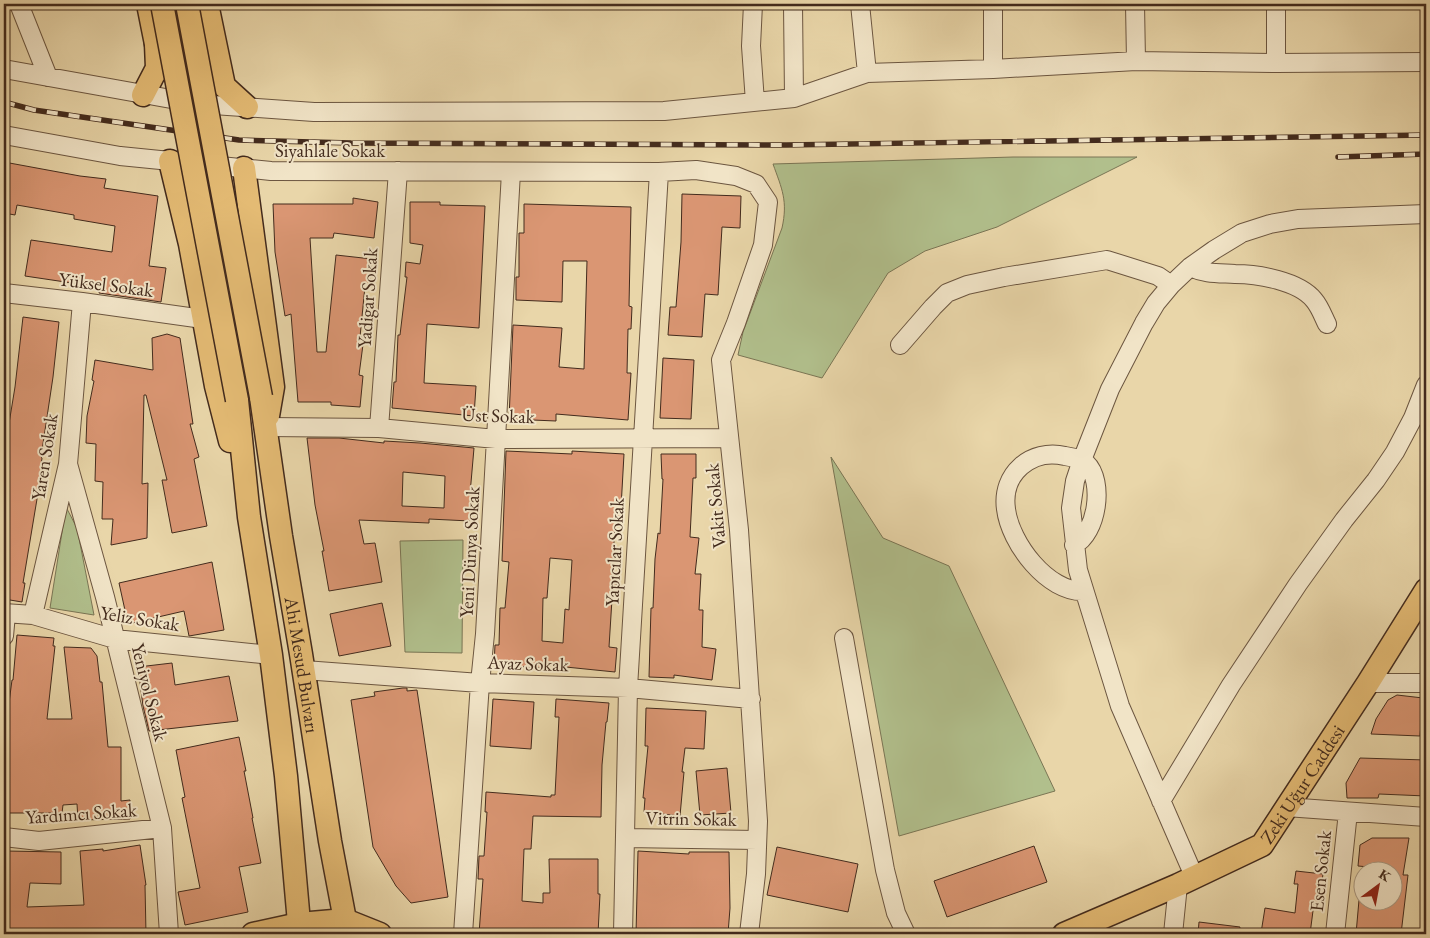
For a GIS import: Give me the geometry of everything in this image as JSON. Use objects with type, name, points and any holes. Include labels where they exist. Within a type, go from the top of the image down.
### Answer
[{"type":"main road","points":[[143,95],[157,68],[156,44],[148,4]]},
{"type":"main road","name":"Ahi Mesud Bulvarı","points":[[162,4],[237,400],[249,517],[271,655],[286,776],[300,929]]},
{"type":"main road","name":"Ahi Mesud Bulvarı","points":[[187,4],[261,397],[281,536],[345,927]]},
{"type":"main road","points":[[156,44],[166,69],[182,70],[190,67],[202,53],[208,9]]},
{"type":"main road","points":[[208,9],[224,86],[247,107]]},
{"type":"main road","points":[[170,161],[190,244],[216,386],[249,517]]},
{"type":"main road","points":[[244,168],[273,388],[266,427]]},
{"type":"main road","points":[[190,244],[196,218],[215,207],[237,208],[253,232]]},
{"type":"main road","name":"Zeki Uğur Caddesi","points":[[1064,934],[1186,881],[1262,845],[1368,683],[1426,590]]},
{"type":"main road","points":[[253,934],[345,927],[380,934]]},
{"type":"street","points":[[19,4],[48,77]]},
{"type":"street","points":[[753,4],[751,46],[755,102]]},
{"type":"street","points":[[793,4],[794,98]]},
{"type":"street","points":[[860,4],[867,73]]},
{"type":"street","points":[[993,4],[993,69]]},
{"type":"street","points":[[1135,4],[1136,61]]},
{"type":"street","points":[[1276,4],[1276,63]]},
{"type":"street","points":[[4,69],[199,104],[314,112],[664,111],[794,98],[867,73],[993,69],[1136,61],[1276,63],[1426,62]]},
{"type":"street","name":"Siyahlale Sokak","points":[[4,135],[120,156],[271,171],[659,172]]},
{"type":"street","name":"Vakit Sokak","points":[[659,172],[696,170],[736,176],[756,184],[768,202],[763,245],[721,360],[739,530],[758,821],[756,874],[749,934]]},
{"type":"street","name":"Yadigar Sokak","points":[[379,428],[398,171]]},
{"type":"street","name":"Yeni Dünya Sokak","points":[[463,934],[485,634],[511,172]]},
{"type":"street","name":"Yapıcılar Sokak","points":[[623,934],[628,688],[659,172]]},
{"type":"street","points":[[1173,934],[1186,881],[1161,801],[1120,706],[1078,570],[1071,508],[1075,482],[1082,460],[1110,389],[1144,323],[1156,303],[1190,267],[1242,233],[1270,224],[1298,219],[1426,214]]},
{"type":"street","points":[[900,345],[933,307],[948,293],[967,285],[1004,276],[1107,260],[1158,276],[1171,285]]},
{"type":"street","points":[[1190,267],[1202,273],[1252,275],[1275,279],[1293,286],[1313,299],[1327,324]]},
{"type":"street","name":"Yüksel Sokak","points":[[4,293],[203,319]]},
{"type":"street","name":"Yaren Sokak","points":[[33,615],[68,464],[82,302]]},
{"type":"street","points":[[1161,801],[1231,685],[1298,584],[1385,466],[1413,418],[1426,385]]},
{"type":"street","name":"Üst Sokak","points":[[266,427],[379,428],[496,439],[730,438]]},
{"type":"street","points":[[1074,545],[1086,534],[1092,522],[1096,505],[1094,482],[1089,467],[1082,460],[1051,454],[1028,460],[1012,478],[1008,488],[1005,507],[1012,530],[1032,562],[1062,587],[1077,592],[1084,591]]},
{"type":"street","name":"Yeniyol Sokak","points":[[68,464],[115,639],[162,828],[168,934]]},
{"type":"street","points":[[4,636],[5,613]]},
{"type":"street","name":"Yeliz Sokak","points":[[5,613],[33,615],[115,639],[271,655]]},
{"type":"street","points":[[844,638],[885,870],[896,913],[906,934]]},
{"type":"street","name":"Ayaz Sokak","points":[[304,670],[480,683],[628,688],[751,699]]},
{"type":"street","points":[[1368,683],[1426,683]]},
{"type":"street","points":[[1286,807],[1426,817]]},
{"type":"street","name":"Esen Sokak","points":[[1335,934],[1348,812]]},
{"type":"street","name":"Yardımcı Sokak","points":[[4,837],[39,841],[162,828]]},
{"type":"street","name":"Vitrin Sokak","points":[[625,838],[757,840]]},
{"type":"green space","points":[[1013,157],[1137,157],[997,227],[925,251],[888,273],[822,378],[738,355],[743,332],[784,219],[784,202],[773,164]]},
{"type":"green space","points":[[831,457],[883,538],[949,566],[1055,791],[899,836]]},
{"type":"green space","points":[[66,507],[77,528],[94,615],[50,608]]},
{"type":"green space","points":[[463,540],[462,653],[405,652],[400,541]]},
{"type":"building","points":[[4,162],[106,179],[104,188],[158,196],[149,266],[166,268],[161,302],[99,293],[99,287],[25,276],[31,240],[112,252],[115,226],[74,219],[74,215],[17,205],[15,215],[4,213]]},
{"type":"building","points":[[682,194],[741,196],[740,228],[722,227],[718,295],[705,294],[702,337],[668,335],[670,307],[676,307],[681,242]]},
{"type":"building","points":[[353,198],[378,202],[374,238],[334,233],[333,238],[310,238],[317,352],[326,352],[336,255],[372,259],[369,286],[365,286],[360,337],[364,337],[359,375],[363,376],[360,407],[331,405],[331,402],[298,402],[291,314],[285,316],[275,252],[273,204],[353,204]]},
{"type":"building","points":[[410,202],[440,202],[440,205],[485,206],[479,328],[427,324],[424,383],[476,386],[474,416],[392,408],[394,382],[396,382],[398,335],[400,335],[407,277],[405,277],[406,262],[420,264],[423,245],[410,243]]},
{"type":"building","points":[[524,204],[631,207],[629,306],[632,307],[631,329],[628,329],[627,373],[631,373],[628,420],[556,414],[556,421],[509,419],[513,325],[562,328],[559,367],[584,369],[587,261],[563,261],[562,302],[516,300],[516,277],[519,277],[519,233],[524,233]]},
{"type":"building","points":[[23,317],[59,322],[22,602],[4,599],[4,454],[15,387]]},
{"type":"building","points":[[167,334],[180,338],[193,424],[190,424],[199,457],[194,459],[207,526],[172,533],[162,480],[167,480],[146,395],[144,395],[142,484],[148,483],[147,538],[111,545],[113,519],[102,519],[103,482],[95,481],[96,444],[86,443],[87,416],[94,381],[92,380],[95,360],[153,370],[152,338]]},
{"type":"building","points":[[663,358],[694,360],[691,419],[660,418]]},
{"type":"building","points":[[307,438],[339,438],[384,443],[384,441],[474,448],[470,521],[429,519],[429,523],[359,520],[364,544],[375,543],[382,582],[329,591],[315,505]],"holes":[[[403,472],[445,476],[444,508],[402,506]]]},
{"type":"building","points":[[506,451],[572,454],[572,451],[624,454],[620,526],[615,525],[612,575],[617,576],[615,599],[612,599],[609,647],[617,648],[615,672],[546,665],[546,668],[494,665],[495,645],[499,645],[500,608],[505,608],[509,562],[502,561]],"holes":[[[550,558],[572,560],[569,610],[565,609],[563,643],[542,641],[543,598],[547,598]]]},
{"type":"building","points":[[661,454],[696,454],[696,478],[693,478],[690,537],[699,538],[695,574],[701,574],[699,610],[703,610],[702,647],[716,649],[712,680],[674,675],[674,678],[649,677],[651,608],[653,608],[658,533],[660,534],[663,479]]},
{"type":"building","points":[[212,562],[224,630],[189,636],[184,611],[128,624],[119,583]]},
{"type":"building","points":[[382,603],[391,646],[339,656],[330,614]]},
{"type":"building","points":[[17,635],[54,638],[53,646],[55,646],[47,719],[72,719],[64,647],[91,648],[97,656],[100,682],[102,682],[108,747],[121,747],[121,801],[130,800],[130,819],[78,820],[77,804],[63,805],[62,813],[4,813],[5,718],[7,718],[13,680]]},
{"type":"building","points":[[172,663],[175,685],[229,676],[238,721],[149,731],[143,706],[138,667]]},
{"type":"building","points":[[407,688],[407,691],[417,690],[448,897],[411,903],[396,886],[373,847],[351,700],[375,696],[374,692]]},
{"type":"building","points":[[1397,695],[1423,698],[1420,736],[1371,734],[1376,719],[1388,700]]},
{"type":"building","points":[[493,699],[534,702],[531,749],[490,746]]},
{"type":"building","points":[[556,699],[609,703],[602,765],[601,817],[533,816],[531,849],[524,849],[522,901],[543,903],[543,893],[550,893],[549,859],[598,859],[598,894],[600,894],[598,934],[479,934],[483,879],[478,879],[479,856],[484,856],[487,812],[485,812],[486,792],[551,797],[551,795],[555,795],[559,717],[555,717]]},
{"type":"building","points":[[646,708],[706,711],[704,749],[685,748],[680,816],[644,812],[645,798],[643,798],[648,746],[645,746]]},
{"type":"building","points":[[239,737],[261,863],[239,867],[248,912],[185,925],[178,892],[200,888],[182,798],[185,797],[176,750]]},
{"type":"building","points":[[1360,758],[1426,760],[1426,796],[1379,794],[1378,798],[1347,798],[1346,783]]},
{"type":"building","points":[[727,768],[731,813],[700,815],[696,771]]},
{"type":"building","points":[[1372,838],[1409,838],[1403,875],[1408,875],[1401,934],[1356,934],[1358,910],[1402,910],[1402,860],[1359,860],[1360,845]]},
{"type":"building","points":[[140,845],[146,885],[146,934],[4,934],[6,851],[61,852],[61,884],[30,883],[27,907],[84,905],[80,851],[103,849],[103,851]]},
{"type":"building","points":[[1034,846],[1047,882],[947,917],[934,881]]},
{"type":"building","points":[[777,847],[858,864],[848,912],[767,895]]},
{"type":"building","points":[[638,851],[689,854],[689,852],[729,852],[730,908],[728,934],[636,934]]},
{"type":"building","points":[[1296,871],[1323,874],[1319,903],[1314,903],[1310,934],[1261,933],[1265,908],[1295,913],[1298,884],[1294,884]]},
{"type":"building","points":[[1199,922],[1240,927],[1239,934],[1198,934]]},
{"type":"railway","points":[[4,102],[34,110],[239,140],[351,143],[786,145],[1426,135]]},
{"type":"railway","points":[[1338,157],[1426,154]]}]
